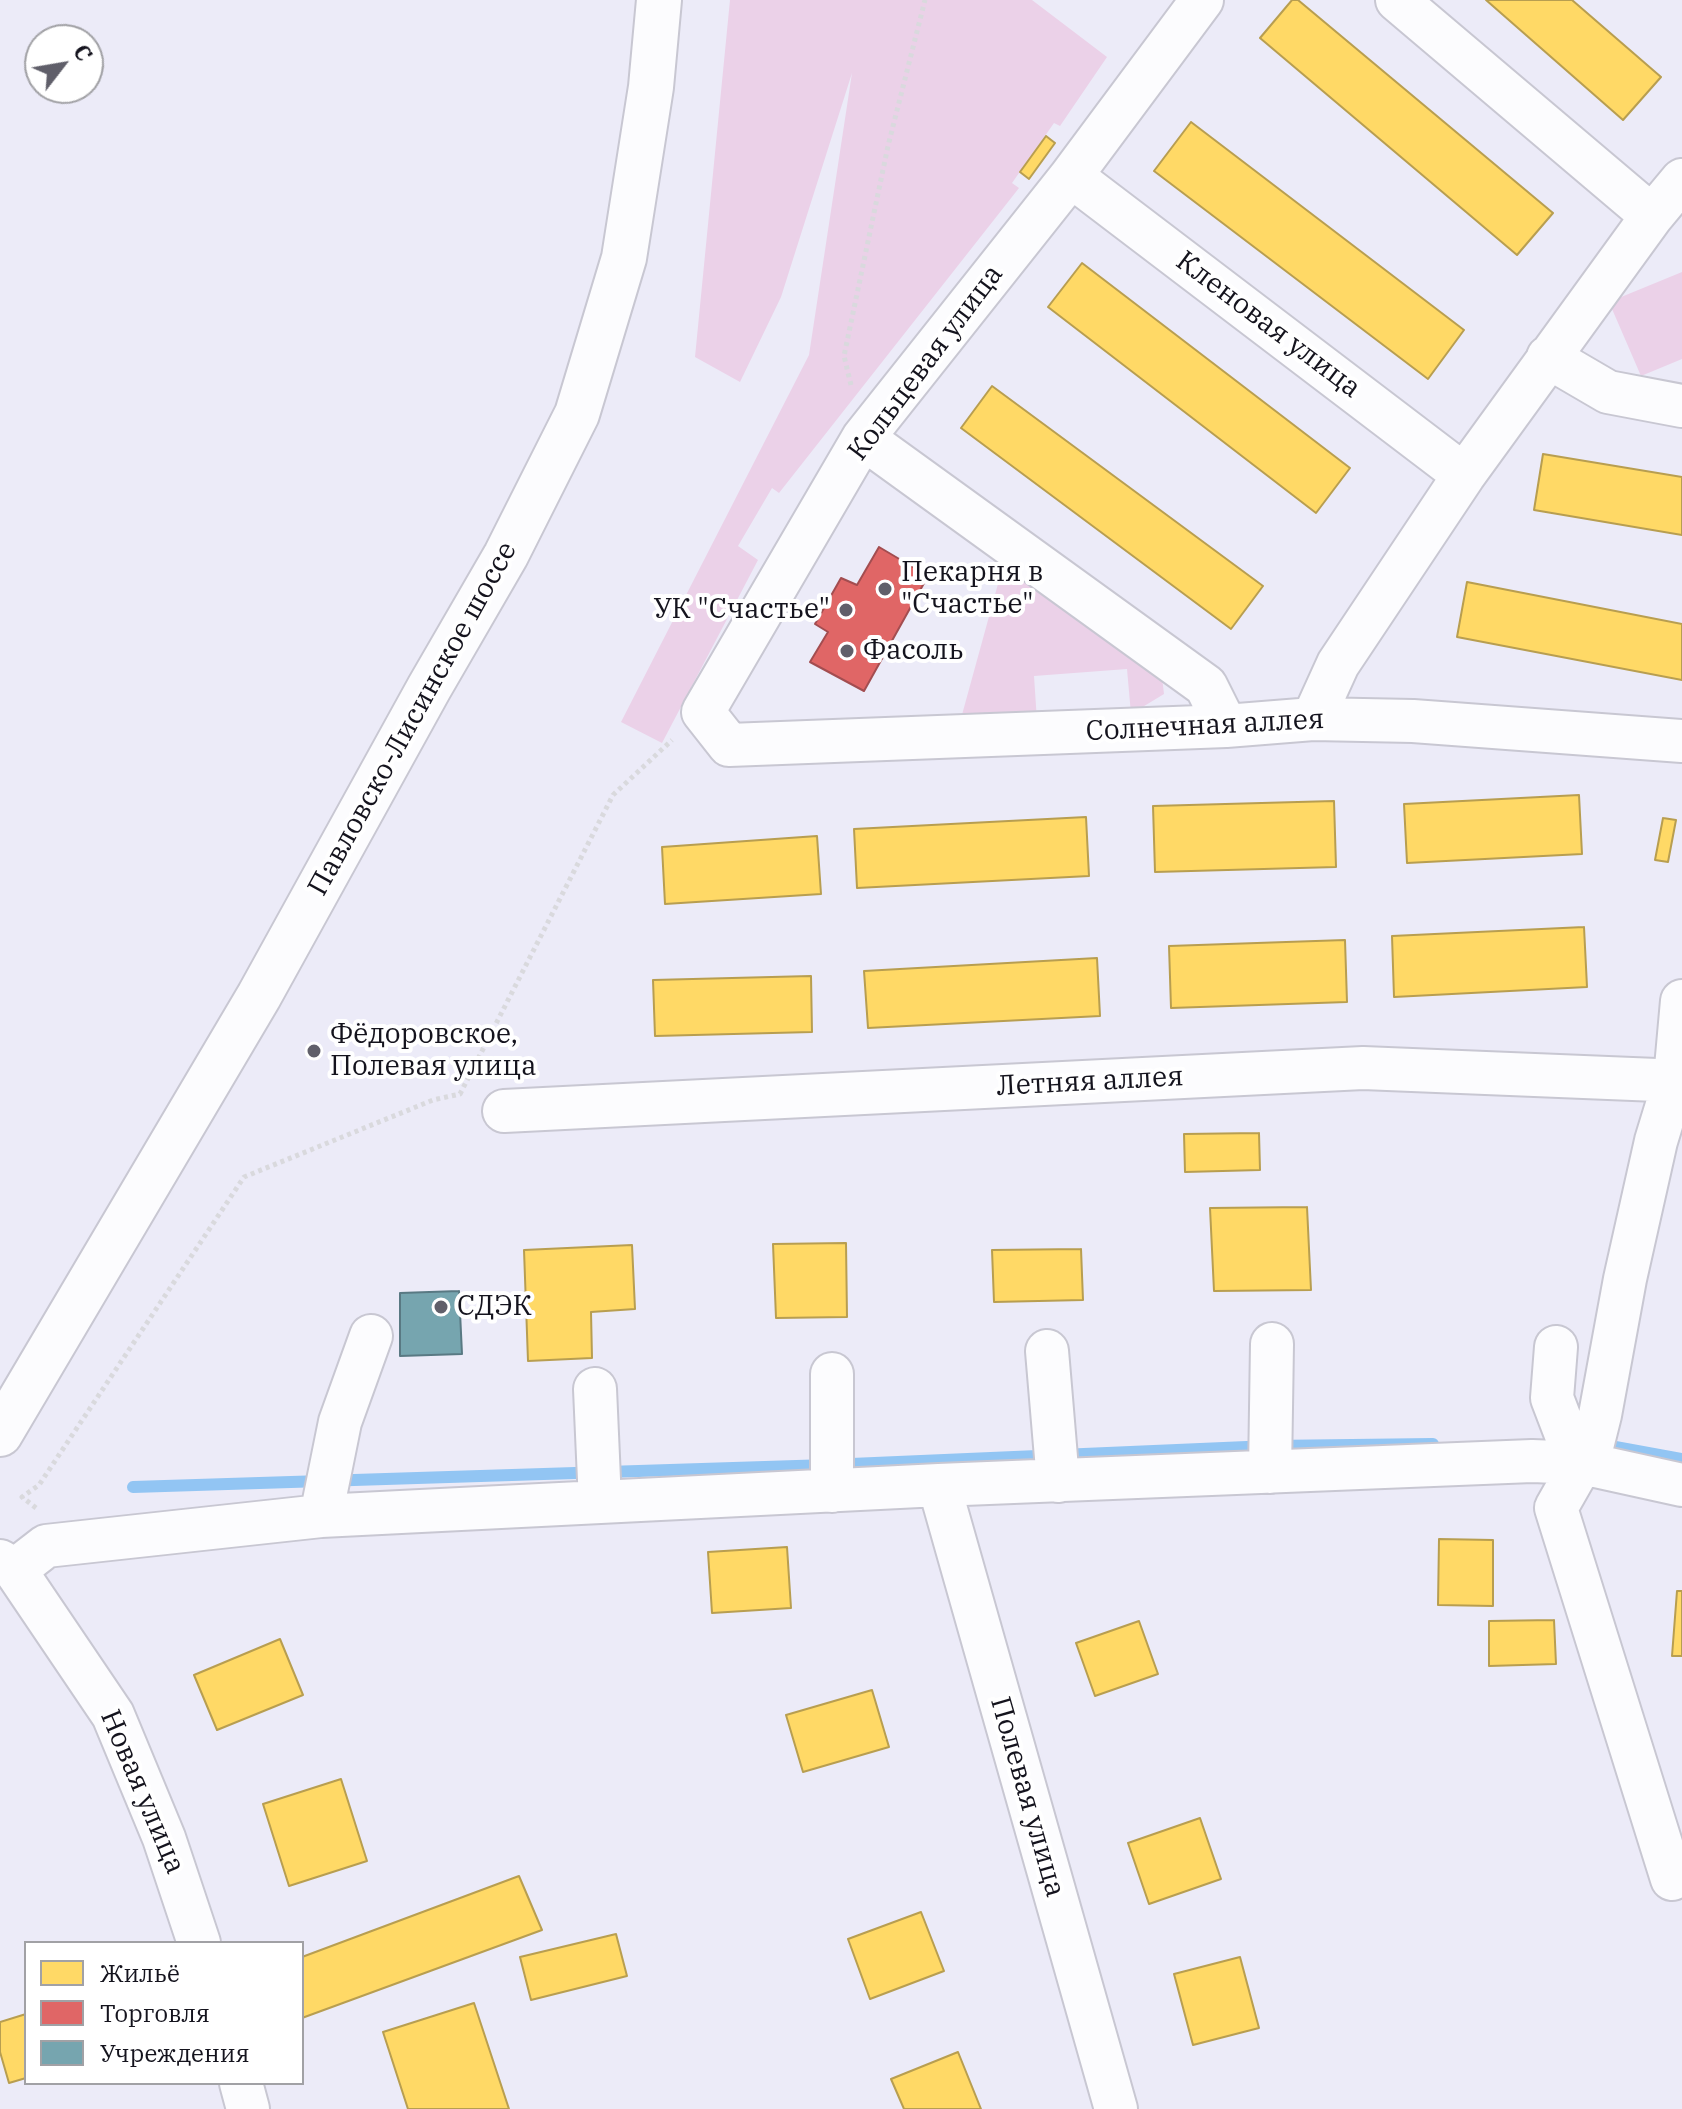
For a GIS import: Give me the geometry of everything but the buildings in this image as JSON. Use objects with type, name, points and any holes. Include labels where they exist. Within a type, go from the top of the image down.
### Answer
[{"type":"main road","name":"Павловско-Лисинское шоссе","points":[[0,1434],[259,996],[506,555],[577,414],[624,258],[651,87],[659,0]]},
{"type":"street","name":"Кольцевая улица","points":[[703,712],[863,438],[1071,176],[1202,0]]},
{"type":"street","points":[[1397,0],[1652,216]]},
{"type":"street","name":"Кленовая улица","points":[[1071,176],[1464,475]]},
{"type":"street","points":[[1313,719],[1338,664],[1464,475],[1652,216],[1682,180]]},
{"type":"street","points":[[1548,357],[1608,392],[1682,406]]},
{"type":"street","points":[[863,438],[1206,686],[1226,726]]},
{"type":"street","name":"Солнечная аллея","points":[[703,712],[729,745],[1226,726],[1313,719],[1413,721],[1682,741]]},
{"type":"street","points":[[1672,1879],[1556,1508],[1593,1443],[1600,1415],[1625,1279],[1656,1141],[1679,1080],[1682,1001]]},
{"type":"street","name":"Летняя аллея","points":[[504,1111],[1363,1068],[1679,1080]]},
{"type":"street","points":[[321,1516],[340,1422],[371,1336]]},
{"type":"street","points":[[1270,1472],[1272,1344]]},
{"type":"street","points":[[1556,1347],[1552,1398],[1565,1432],[1582,1463]]},
{"type":"street","points":[[1047,1351],[1058,1481]]},
{"type":"street","points":[[832,1374],[832,1491]]},
{"type":"street","points":[[595,1389],[600,1502]]},
{"type":"street","points":[[20,1559],[321,1516],[939,1485],[1532,1461],[1582,1463],[1682,1485]]},
{"type":"street","name":"Полевая улица","points":[[939,1485],[1116,2109]]},
{"type":"street","name":"Новая улица","points":[[20,1559],[113,1715],[164,1838],[198,1941]]},
{"type":"street","points":[[242,2085],[248,2109]]},
{"type":"path","points":[[863,438],[844,356],[888,146],[925,0]]},
{"type":"path","points":[[20,1559],[44,1514],[22,1497],[39,1485],[244,1177],[433,1100],[460,1094],[613,795],[703,712]]},
{"type":"shaded area","points":[[730,0],[1032,0],[1107,57],[1060,126],[1054,123],[1012,183],[1019,188],[779,493],[772,488],[738,546],[758,560],[662,743],[621,722],[809,355],[852,73],[781,297],[740,382],[695,357]]},
{"type":"shaded area","points":[[1682,272],[1682,359],[1641,376],[1609,302]]},
{"type":"shaded area","points":[[1004,562],[1161,669],[1164,694],[1131,714],[1127,669],[1034,676],[1037,721],[960,722]]},
{"type":"waterway","points":[[133,1487],[828,1465],[1270,1446],[1433,1444]]},
{"type":"waterway","points":[[1599,1444],[1682,1459]]},
{"type":"place","name":"Пекарня в \"Счастье\"","points":[[885,589]]},
{"type":"place","name":"УК \"Счастье\"","points":[[846,610]]},
{"type":"place","name":"Фасоль","points":[[847,651]]},
{"type":"place","name":"Фёдоровское, Полевая улица","points":[[314,1051]]},
{"type":"place","name":"СДЭК","points":[[441,1307]]}]
